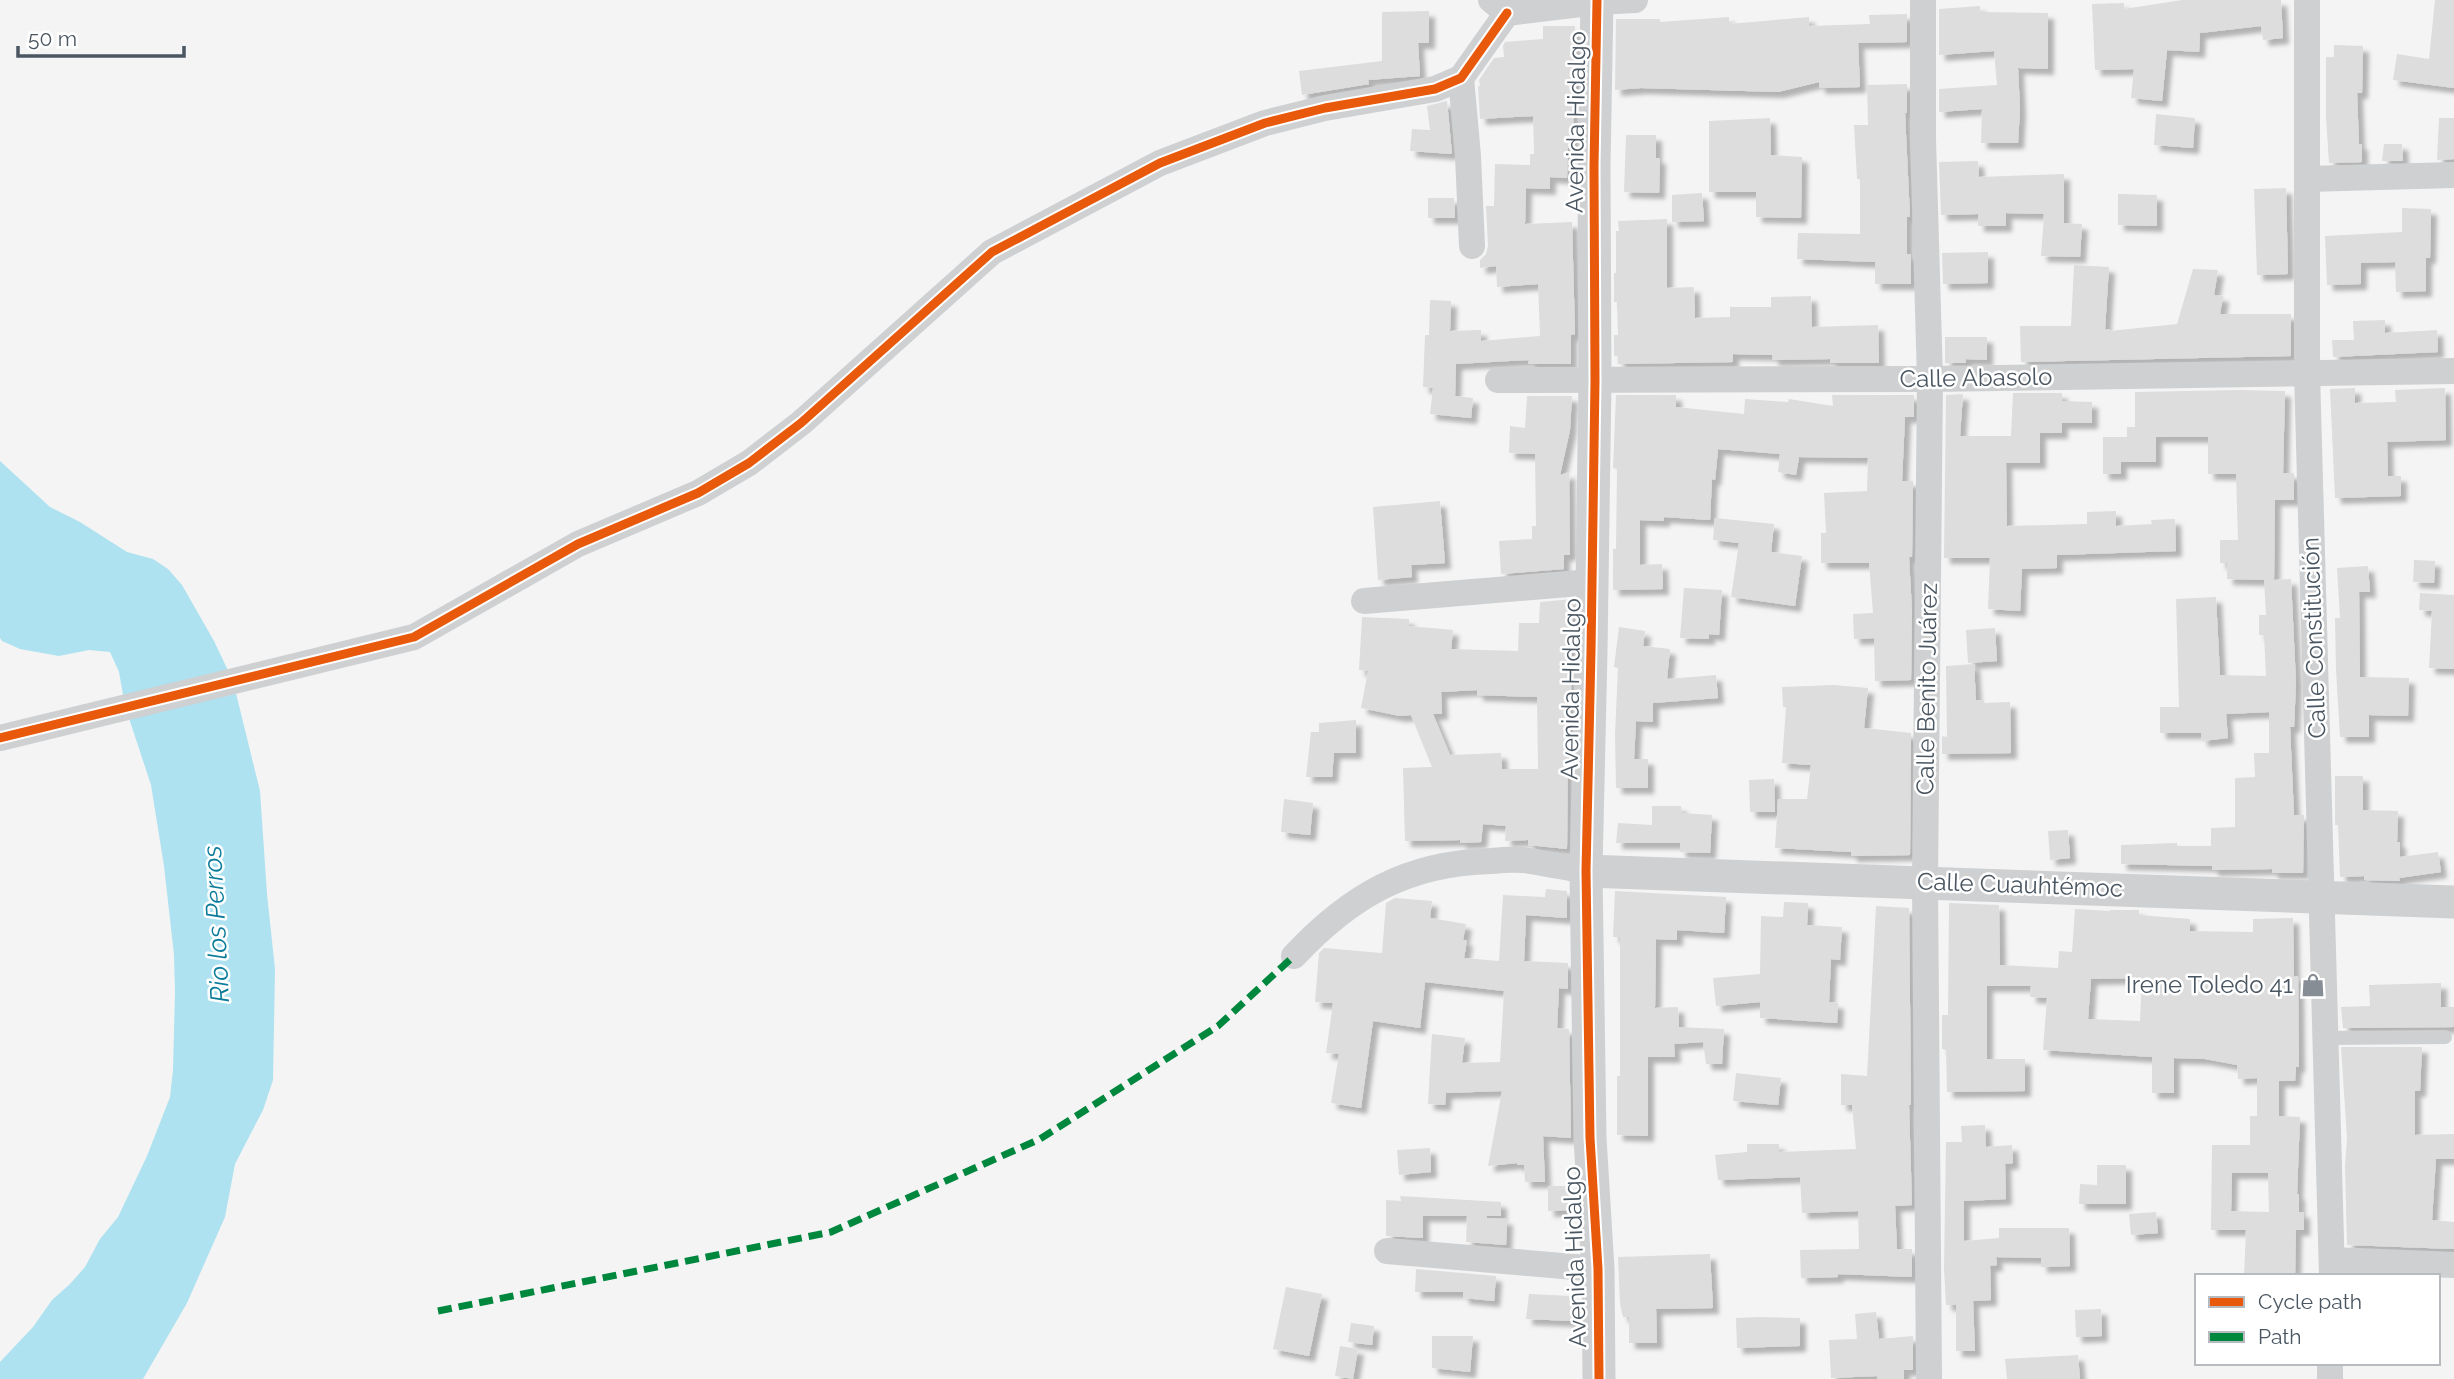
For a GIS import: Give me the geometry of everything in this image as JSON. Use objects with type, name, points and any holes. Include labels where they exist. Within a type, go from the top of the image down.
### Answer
[{"type":"street","points":[[1472,246],[1461,78],[1499,7],[1635,0]]},
{"type":"street","name":"Calle Benito Juárez","points":[[1923,0],[1923,139],[1930,379],[1925,882],[1929,1379]]},
{"type":"street","name":"Calle Constitución","points":[[2307,0],[2306,372],[2332,1268]]},
{"type":"street","name":"Avenida Hidalgo","points":[[1597,1],[1594,166],[1595,381],[1586,871],[1590,1139],[1598,1269],[1599,1379]]},
{"type":"street","points":[[0,738],[414,637],[578,544],[698,493],[749,463],[801,423],[992,252],[1160,163],[1265,123],[1325,108],[1435,89],[1461,78]]},
{"type":"street","points":[[2307,179],[2454,175]]},
{"type":"street","name":"Calle Abasolo","points":[[1499,380],[1930,379],[2454,371]]},
{"type":"street","points":[[1364,601],[1592,582]]},
{"type":"street","points":[[1294,956],[1320,928],[1361,899],[1424,869],[1445,863],[1520,860],[1586,871]]},
{"type":"street","name":"Calle Cuauhtémoc","points":[[1586,871],[2454,902]]},
{"type":"street","points":[[1387,1251],[1598,1269]]},
{"type":"street","points":[[2332,1268],[2454,1265]]},
{"type":"lane","points":[[2326,1038],[2445,1037]]},
{"type":"water","name":"Rio los Perros","points":[[0,461],[50,507],[80,522],[127,552],[153,559],[168,569],[182,585],[233,681],[260,791],[275,969],[273,1080],[263,1110],[235,1164],[225,1217],[187,1303],[143,1379],[0,1379],[0,1362],[33,1327],[52,1300],[85,1267],[100,1239],[118,1217],[147,1156],[170,1097],[175,992],[174,955],[164,866],[151,785],[125,706],[119,672],[110,652],[89,650],[59,656],[20,649],[0,638]]},
{"type":"building","points":[[2182,0],[2281,0],[2283,38],[2263,40],[2261,26],[2200,33],[2199,52],[2167,50],[2162,101],[2131,98],[2134,69],[2095,70],[2092,4],[2124,3],[2124,9]]},
{"type":"building","points":[[2435,0],[2454,0],[2454,88],[2393,80],[2397,54],[2429,59]]},
{"type":"building","points":[[1980,6],[1980,12],[2048,13],[2048,69],[2018,68],[2018,143],[1981,143],[1982,109],[1939,112],[1939,89],[1997,85],[1994,51],[1939,55],[1939,9]]},
{"type":"building","points":[[1429,11],[1429,43],[1418,43],[1420,76],[1368,80],[1369,84],[1302,95],[1299,71],[1382,61],[1382,12]]},
{"type":"building","points":[[1907,14],[1907,42],[1858,43],[1860,87],[1819,88],[1819,82],[1778,92],[1641,88],[1615,90],[1616,19],[1660,19],[1660,22],[1729,17],[1729,24],[1809,17],[1809,26],[1870,24],[1869,15]]},
{"type":"building","points":[[1543,26],[1575,26],[1574,148],[1568,148],[1567,178],[1550,177],[1550,189],[1526,188],[1525,224],[1572,222],[1575,334],[1571,335],[1571,364],[1528,364],[1529,360],[1456,364],[1455,396],[1473,398],[1471,418],[1430,414],[1433,388],[1423,387],[1425,335],[1429,335],[1430,300],[1451,301],[1450,331],[1481,330],[1481,341],[1540,336],[1538,284],[1497,287],[1496,266],[1480,268],[1480,260],[1486,254],[1488,246],[1486,206],[1494,206],[1495,164],[1530,165],[1530,154],[1534,154],[1533,116],[1480,119],[1478,86],[1479,80],[1494,58],[1504,57],[1505,42],[1543,39]]},
{"type":"building","points":[[2334,45],[2363,46],[2362,93],[2357,93],[2362,162],[2329,163],[2326,57],[2334,57]]},
{"type":"building","points":[[1907,84],[1905,113],[1910,217],[1907,217],[1907,254],[1911,254],[1911,284],[1875,284],[1875,262],[1797,259],[1798,233],[1860,234],[1860,179],[1857,179],[1854,125],[1868,125],[1867,85]]},
{"type":"building","points":[[1447,101],[1452,154],[1410,151],[1412,129],[1430,130],[1427,106]]},
{"type":"building","points":[[2156,114],[2195,118],[2193,148],[2154,145]]},
{"type":"building","points":[[1770,118],[1771,155],[1802,157],[1801,218],[1756,217],[1756,192],[1709,192],[1709,121]]},
{"type":"building","points":[[2439,118],[2454,118],[2454,159],[2437,160]]},
{"type":"building","points":[[1626,135],[1656,135],[1656,158],[1660,158],[1659,193],[1624,192]]},
{"type":"building","points":[[2384,144],[2402,144],[2403,161],[2382,161]]},
{"type":"building","points":[[1978,161],[1979,177],[2064,174],[2064,223],[2082,224],[2080,257],[2041,256],[2044,214],[2006,213],[2006,226],[1978,226],[1978,214],[1941,215],[1939,162]]},
{"type":"building","points":[[2286,188],[2288,274],[2257,275],[2254,189]]},
{"type":"building","points":[[1702,193],[1704,221],[1672,222],[1672,195]]},
{"type":"building","points":[[2118,194],[2157,195],[2157,226],[2118,225]]},
{"type":"building","points":[[1428,198],[1454,198],[1455,218],[1428,218]]},
{"type":"building","points":[[2402,208],[2431,209],[2426,291],[2396,292],[2395,262],[2361,263],[2361,284],[2327,285],[2325,236],[2402,232]]},
{"type":"building","points":[[1667,219],[1667,288],[1694,287],[1695,318],[1730,317],[1730,307],[1771,307],[1771,297],[1811,296],[1812,327],[1878,325],[1879,363],[1830,363],[1830,359],[1773,360],[1772,355],[1733,354],[1733,362],[1618,364],[1618,356],[1614,356],[1614,335],[1618,335],[1614,273],[1618,221]]},
{"type":"building","points":[[1988,252],[1988,283],[1943,284],[1942,253]]},
{"type":"building","points":[[2074,265],[2109,267],[2105,329],[2110,331],[2177,324],[2193,269],[2218,270],[2214,295],[2223,296],[2220,314],[2291,314],[2291,356],[2021,362],[2020,326],[2071,326]]},
{"type":"building","points":[[2385,320],[2385,333],[2437,330],[2438,352],[2333,357],[2332,340],[2354,340],[2353,321]]},
{"type":"building","points":[[1945,337],[1987,337],[1987,360],[1966,359],[1966,363],[1945,363]]},
{"type":"building","points":[[2355,388],[2355,403],[2396,402],[2395,390],[2445,388],[2446,440],[2387,442],[2388,476],[2401,476],[2401,496],[2335,498],[2330,389]]},
{"type":"building","points":[[2285,391],[2283,473],[2294,473],[2294,500],[2275,500],[2274,580],[2291,579],[2296,683],[2294,727],[2290,727],[2294,815],[2304,815],[2303,873],[2272,873],[2272,869],[2212,870],[2212,866],[2121,864],[2121,845],[2177,843],[2177,846],[2211,846],[2211,828],[2235,827],[2235,778],[2255,777],[2254,753],[2269,753],[2269,712],[2226,714],[2228,738],[2202,741],[2201,733],[2160,733],[2160,707],[2179,707],[2176,599],[2216,597],[2220,675],[2266,676],[2264,635],[2259,635],[2259,615],[2266,615],[2264,580],[2272,580],[2227,579],[2227,563],[2220,563],[2220,540],[2238,540],[2236,474],[2208,474],[2208,437],[2156,437],[2156,462],[2121,462],[2121,474],[2103,474],[2103,437],[2127,437],[2127,427],[2135,427],[2135,392]]},
{"type":"building","points":[[2013,393],[2062,393],[2062,401],[2092,402],[2092,423],[2062,423],[2062,433],[2040,433],[2040,463],[2006,463],[2007,526],[2087,524],[2087,512],[2116,511],[2116,526],[2152,524],[2151,520],[2175,519],[2176,551],[2057,555],[2057,568],[2022,569],[2020,611],[1988,609],[1990,558],[1944,558],[1946,395],[1963,394],[1960,436],[2011,436]]},
{"type":"building","points":[[1616,395],[1676,395],[1676,407],[1744,414],[1745,399],[1788,402],[1789,399],[1833,406],[1832,395],[1914,395],[1914,417],[1905,417],[1902,481],[1913,481],[1912,557],[1909,557],[1912,611],[1911,680],[1875,681],[1874,638],[1854,639],[1853,614],[1873,613],[1869,563],[1821,563],[1821,533],[1826,533],[1824,493],[1867,491],[1868,458],[1799,457],[1796,475],[1778,472],[1780,454],[1718,449],[1715,480],[1712,479],[1710,520],[1664,517],[1664,521],[1640,520],[1640,565],[1662,564],[1663,589],[1613,590],[1613,549],[1616,549],[1617,469],[1613,468]]},
{"type":"building","points":[[1527,396],[1572,396],[1570,430],[1560,475],[1569,472],[1570,555],[1564,555],[1564,569],[1501,574],[1499,541],[1532,539],[1532,526],[1536,526],[1535,454],[1509,453],[1510,426],[1525,428]]},
{"type":"building","points":[[1440,501],[1445,563],[1411,565],[1412,577],[1378,580],[1373,507]]},
{"type":"building","points":[[1715,518],[1774,524],[1771,552],[1802,556],[1795,606],[1731,597],[1739,543],[1713,540]]},
{"type":"building","points":[[2414,560],[2435,561],[2434,583],[2413,582]]},
{"type":"building","points":[[2368,566],[2370,592],[2359,592],[2360,677],[2409,678],[2408,716],[2369,715],[2369,737],[2340,737],[2335,618],[2340,618],[2337,568]]},
{"type":"building","points":[[1684,588],[1722,590],[1719,635],[1709,634],[1709,639],[1680,638]]},
{"type":"building","points":[[2420,593],[2454,595],[2454,669],[2429,668],[2432,611],[2419,610]]},
{"type":"building","points":[[1573,599],[1567,849],[1528,845],[1528,840],[1505,841],[1506,826],[1483,824],[1481,842],[1405,841],[1403,768],[1432,767],[1411,715],[1400,716],[1361,708],[1368,671],[1359,670],[1362,617],[1409,619],[1409,626],[1453,630],[1451,649],[1518,651],[1519,623],[1539,623],[1540,602]],"holes":[[[1477,690],[1477,695],[1537,697],[1538,769],[1502,769],[1501,753],[1450,755],[1433,714],[1442,714],[1441,692]]]},
{"type":"building","points":[[1619,627],[1645,631],[1643,646],[1670,649],[1667,679],[1716,675],[1718,698],[1653,703],[1653,722],[1636,721],[1634,759],[1648,759],[1648,788],[1616,788],[1618,668],[1614,667]]},
{"type":"building","points":[[1995,628],[1997,661],[1968,663],[1966,630]]},
{"type":"building","points":[[1974,664],[1976,700],[1984,700],[1984,703],[2010,702],[2011,753],[1942,754],[1942,736],[1947,737],[1946,666]]},
{"type":"building","points":[[1834,685],[1868,688],[1864,728],[1911,733],[1910,855],[1851,856],[1851,852],[1775,848],[1778,799],[1807,799],[1811,765],[1782,763],[1786,707],[1783,707],[1782,687]]},
{"type":"building","points":[[1356,720],[1356,753],[1334,753],[1332,777],[1306,777],[1311,732],[1319,732],[1319,723]]},
{"type":"building","points":[[2335,776],[2363,776],[2363,810],[2398,811],[2397,842],[2400,842],[2400,857],[2438,852],[2441,872],[2399,878],[2400,881],[2364,880],[2364,876],[2340,877],[2338,825],[2335,825]]},
{"type":"building","points":[[1774,779],[1775,812],[1750,812],[1749,780]]},
{"type":"building","points":[[1284,799],[1313,803],[1310,835],[1281,832]]},
{"type":"building","points":[[1652,806],[1681,806],[1682,813],[1712,815],[1710,853],[1680,852],[1680,843],[1616,843],[1618,823],[1652,825]]},
{"type":"building","points":[[2068,830],[2070,858],[2050,860],[2048,831]]},
{"type":"building","points":[[1546,889],[1567,891],[1567,918],[1526,915],[1524,961],[1568,963],[1568,989],[1559,988],[1557,1028],[1569,1029],[1571,1138],[1543,1136],[1545,1182],[1525,1182],[1524,1165],[1517,1163],[1488,1166],[1502,1091],[1446,1093],[1445,1105],[1428,1104],[1432,1034],[1465,1038],[1462,1063],[1500,1062],[1504,991],[1425,982],[1420,1028],[1373,1021],[1361,1108],[1331,1103],[1339,1054],[1326,1053],[1333,1003],[1315,1002],[1319,953],[1324,948],[1382,953],[1386,903],[1395,898],[1432,901],[1430,918],[1466,924],[1464,958],[1499,961],[1503,895],[1545,897]]},
{"type":"building","points":[[1615,891],[1726,897],[1724,933],[1677,930],[1677,940],[1656,939],[1655,1008],[1678,1007],[1679,1027],[1724,1029],[1722,1064],[1706,1064],[1703,1042],[1674,1044],[1675,1057],[1648,1057],[1648,1136],[1617,1135],[1617,1076],[1620,1076],[1620,937],[1613,937]]},
{"type":"building","points":[[1784,902],[1808,903],[1807,925],[1842,927],[1840,960],[1831,959],[1829,1002],[1838,1003],[1837,1023],[1760,1018],[1760,1002],[1716,1006],[1713,978],[1760,974],[1761,916],[1783,917]]},
{"type":"building","points":[[1949,903],[1999,905],[2000,965],[2058,968],[2059,951],[2072,952],[2075,909],[2139,910],[2139,915],[2190,919],[2190,931],[2253,932],[2253,919],[2293,918],[2294,976],[2298,976],[2299,1067],[2296,1067],[2295,1081],[2279,1081],[2279,1116],[2300,1117],[2297,1194],[2299,1212],[2304,1212],[2304,1230],[2296,1230],[2295,1274],[2244,1274],[2246,1230],[2211,1230],[2212,1145],[2250,1145],[2250,1116],[2257,1116],[2257,1078],[2238,1079],[2237,1065],[2205,1059],[2174,1058],[2174,1093],[2152,1093],[2152,1057],[2043,1050],[2047,998],[2030,997],[2031,986],[1987,986],[1987,1059],[2025,1059],[2025,1091],[1947,1092],[1946,1050],[1942,1049],[1942,1015],[1948,1015]],"holes":[[[2142,978],[2140,1021],[2088,1019],[2091,979]],[[2232,1173],[2268,1173],[2269,1212],[2231,1211]]]},
{"type":"building","points":[[1876,906],[1909,908],[1912,1205],[1895,1206],[1897,1249],[1912,1249],[1912,1277],[1838,1274],[1838,1277],[1801,1278],[1800,1250],[1859,1249],[1858,1211],[1802,1213],[1800,1177],[1718,1180],[1715,1155],[1747,1152],[1747,1144],[1779,1144],[1779,1152],[1856,1149],[1852,1105],[1841,1105],[1841,1074],[1867,1076]]},
{"type":"building","points":[[2441,983],[2441,1007],[2454,1007],[2454,1027],[2343,1028],[2341,1007],[2370,1006],[2369,985]]},
{"type":"building","points":[[2341,1047],[2422,1047],[2420,1091],[2415,1091],[2415,1135],[2454,1134],[2454,1159],[2436,1159],[2432,1220],[2454,1222],[2454,1249],[2347,1245],[2347,1138]]},
{"type":"building","points":[[1736,1073],[1781,1078],[1778,1105],[1733,1101]]},
{"type":"building","points":[[1985,1125],[1986,1147],[2012,1145],[2013,1163],[2005,1164],[2006,1199],[1964,1201],[1964,1241],[1999,1238],[1999,1228],[2069,1228],[2070,1266],[2041,1267],[2041,1258],[1996,1257],[1997,1265],[1990,1266],[1991,1300],[1973,1301],[1975,1351],[1956,1351],[1956,1305],[1946,1305],[1944,1268],[1946,1142],[1962,1142],[1961,1126]]},
{"type":"building","points":[[1430,1148],[1431,1172],[1399,1175],[1397,1150]]},
{"type":"building","points":[[2097,1165],[2126,1165],[2126,1204],[2079,1204],[2080,1184],[2097,1185]]},
{"type":"building","points":[[1548,1186],[1570,1186],[1571,1210],[1548,1211]]},
{"type":"building","points":[[1400,1196],[1501,1202],[1501,1216],[1487,1218],[1507,1219],[1506,1245],[1466,1242],[1467,1216],[1423,1216],[1423,1238],[1386,1236],[1386,1200],[1401,1201]]},
{"type":"building","points":[[2156,1212],[2158,1233],[2131,1235],[2129,1214]]},
{"type":"building","points":[[1710,1254],[1713,1308],[1656,1309],[1657,1343],[1629,1343],[1629,1317],[1623,1317],[1620,1304],[1618,1257]]},
{"type":"building","points":[[1416,1269],[1496,1276],[1494,1301],[1463,1298],[1463,1292],[1415,1292]]},
{"type":"building","points":[[1286,1287],[1322,1294],[1309,1356],[1273,1349]]},
{"type":"building","points":[[1529,1294],[1572,1296],[1572,1321],[1526,1319]]},
{"type":"building","points":[[2101,1309],[2102,1336],[2076,1337],[2075,1310]]},
{"type":"building","points":[[1876,1312],[1879,1339],[1913,1336],[1913,1370],[1904,1370],[1904,1379],[1877,1379],[1877,1376],[1831,1378],[1829,1340],[1857,1339],[1855,1314]]},
{"type":"building","points":[[1736,1318],[1800,1318],[1800,1346],[1737,1348]]},
{"type":"building","points":[[1351,1323],[1374,1326],[1372,1345],[1348,1342]]},
{"type":"building","points":[[1432,1336],[1473,1336],[1470,1372],[1432,1368]]},
{"type":"building","points":[[1340,1346],[1358,1349],[1353,1379],[1335,1376]]},
{"type":"building","points":[[2078,1355],[2080,1379],[2007,1379],[2005,1359]]},
{"type":"marked path","points":[[438,1311],[831,1232],[1040,1139],[1218,1026],[1294,956]]},
{"type":"cycle path","points":[[1597,0],[1594,166],[1595,381],[1586,871],[1590,1138],[1598,1269],[1599,1379]]},
{"type":"cycle path","points":[[0,738],[414,637],[578,544],[698,493],[749,463],[801,423],[992,252],[1160,163],[1265,123],[1325,108],[1435,89],[1461,78],[1507,13]]},
{"type":"place","name":"Irene Toledo 41","points":[[2313,985]]}]
